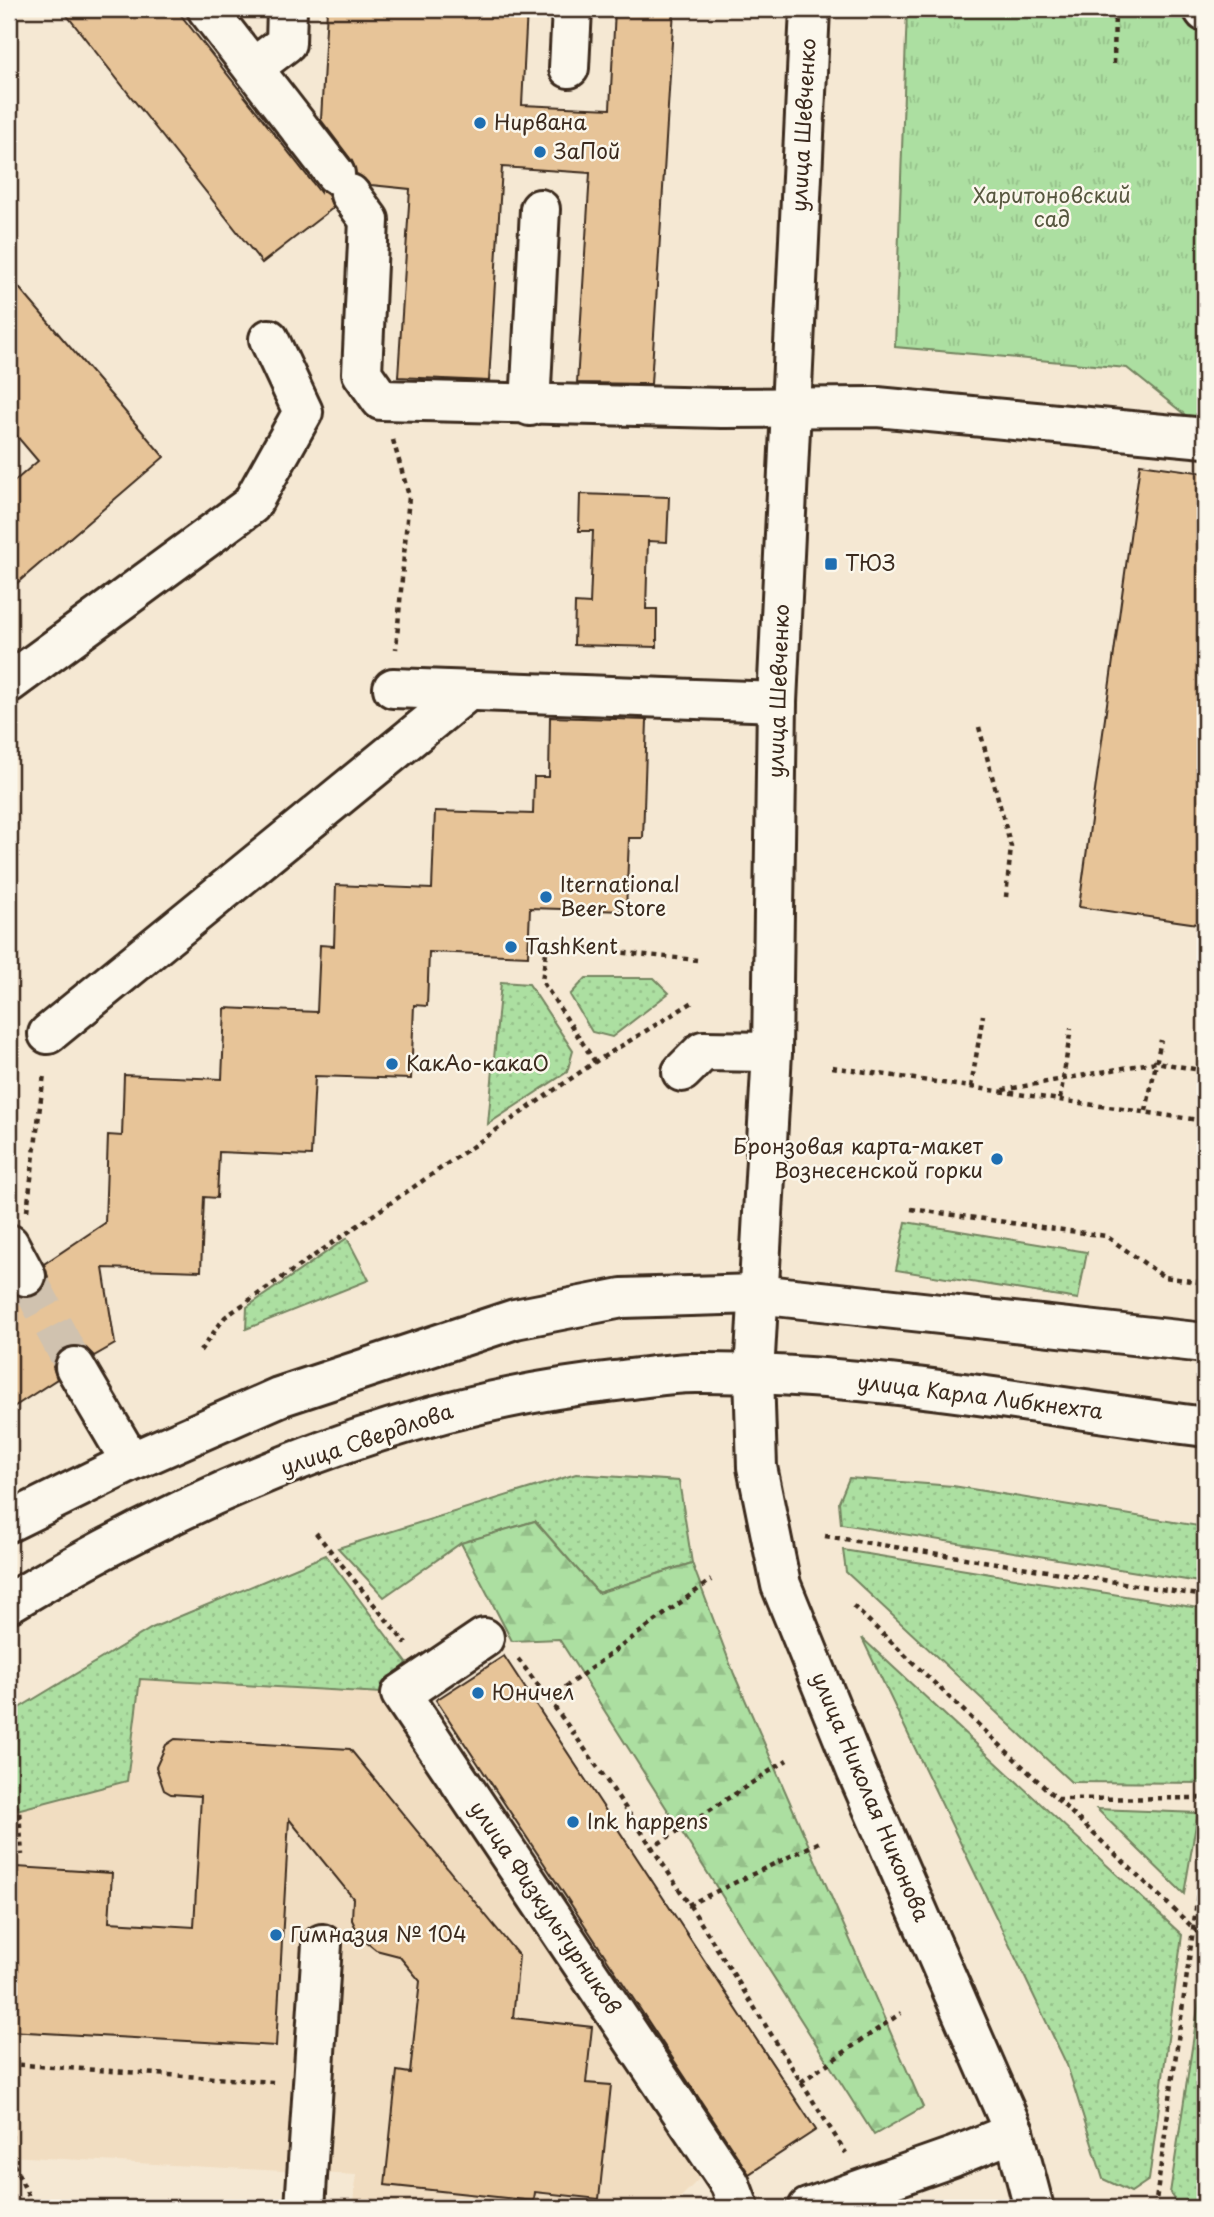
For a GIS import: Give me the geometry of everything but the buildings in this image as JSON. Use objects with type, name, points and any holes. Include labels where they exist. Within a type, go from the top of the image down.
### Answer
[{"type":"main road","points":[[207,9],[369,220],[362,373],[381,400],[530,406],[877,407],[1205,438]]},
{"type":"main road","points":[[253,68],[286,43],[287,9]]},
{"type":"main road","points":[[569,68],[572,9]]},
{"type":"main road","name":"улица Шевченко","points":[[754,1374],[772,1052],[777,702],[810,9]]},
{"type":"main road","points":[[530,406],[540,209]]},
{"type":"main road","points":[[9,683],[251,505],[303,412],[269,339]]},
{"type":"main road","points":[[393,688],[777,702]]},
{"type":"main road","points":[[48,1034],[468,691]]},
{"type":"main road","points":[[682,1072],[703,1051],[772,1052]]},
{"type":"main road","points":[[9,1521],[131,1462],[279,1397],[515,1319],[622,1298],[757,1294],[1205,1343]]},
{"type":"main road","points":[[75,1367],[131,1462]]},
{"type":"main road","name":"улица Свердлова","points":[[9,1603],[165,1517],[301,1461],[416,1420],[520,1394],[586,1384],[692,1373],[754,1374]]},
{"type":"main road","name":"улица Карла Либкнехта","points":[[754,1374],[859,1381],[1205,1427]]},
{"type":"main road","name":"улица Николая Никонова","points":[[754,1374],[757,1467],[781,1585],[857,1772],[1014,2132],[1034,2208]]},
{"type":"main road","name":"улица Физкультурников","points":[[484,1638],[401,1693],[730,2184],[739,2208]]},
{"type":"main road","points":[[305,2208],[322,1944]]},
{"type":"main road","points":[[808,2208],[953,2157],[1014,2132]]},
{"type":"path","points":[[1114,64],[1115,9]]},
{"type":"path","points":[[381,400],[410,496],[393,688]]},
{"type":"path","points":[[979,727],[1011,847],[1006,897]]},
{"type":"path","points":[[596,1062],[542,981],[547,945],[697,960]]},
{"type":"path","points":[[200,1351],[225,1317],[596,1062],[693,1002]]},
{"type":"path","points":[[971,1087],[984,1015]]},
{"type":"path","points":[[1060,1100],[1071,1027]]},
{"type":"path","points":[[18,1262],[48,1034]]},
{"type":"path","points":[[1146,1111],[1161,1040]]},
{"type":"path","points":[[999,1090],[1156,1062],[1205,1071]]},
{"type":"path","points":[[832,1067],[1205,1121]]},
{"type":"path","points":[[911,1209],[1106,1236],[1164,1277],[1205,1283]]},
{"type":"path","points":[[316,1534],[431,1674]]},
{"type":"path","points":[[825,1536],[1205,1596]]},
{"type":"path","points":[[549,1699],[711,1580]]},
{"type":"path","points":[[853,1606],[1205,1939]]},
{"type":"path","points":[[484,1638],[505,1643],[549,1699],[688,1906],[853,2163]]},
{"type":"path","points":[[650,1849],[787,1760]]},
{"type":"path","points":[[9,1796],[19,1810],[22,1855]]},
{"type":"path","points":[[1057,1799],[1205,1798]]},
{"type":"path","points":[[688,1906],[822,1841]]},
{"type":"path","points":[[1155,2208],[1205,1842]]},
{"type":"path","points":[[801,2082],[901,2013]]},
{"type":"path","points":[[9,2064],[314,2085]]},
{"type":"path","points":[[13,2115],[10,2156],[34,2208]]},
{"type":"shaded area","name":"Гимназия № 104","points":[[292,1570],[382,1693],[704,2174],[670,2208],[363,2208],[354,2207],[356,2175],[9,2156],[9,1714],[152,1628]]},
{"type":"green space","name":"Харитоновский сад","points":[[907,9],[1205,9],[1205,423],[1194,422],[1127,368],[895,347]]},
{"type":"green space","points":[[586,978],[654,978],[669,993],[612,1037],[592,1032],[570,995]]},
{"type":"green space","points":[[501,982],[529,984],[573,1051],[567,1072],[488,1124]]},
{"type":"green space","points":[[906,1222],[1087,1252],[1078,1299],[896,1270]]},
{"type":"green space","points":[[347,1238],[369,1280],[246,1329],[247,1307]]},
{"type":"green space","points":[[576,1474],[679,1481],[692,1563],[598,1593],[535,1521],[461,1543],[384,1597],[338,1548]]},
{"type":"green space","points":[[849,1478],[953,1486],[1205,1527],[1205,1583],[841,1524],[839,1502]]},
{"type":"green space","points":[[535,1521],[598,1593],[692,1563],[734,1674],[923,2107],[874,2135],[559,1639],[512,1641],[461,1543]]},
{"type":"green space","points":[[843,1550],[1205,1609],[1205,1783],[1071,1782],[846,1572]]},
{"type":"green space","points":[[326,1555],[407,1663],[382,1693],[140,1679],[127,1781],[9,1812],[9,1714],[152,1628]]},
{"type":"green space","points":[[862,1638],[1182,1935],[1149,2180],[1131,2192],[1103,2179],[1067,2065]]},
{"type":"green space","points":[[1097,1809],[1198,1813],[1184,1894]]},
{"type":"green space","points":[[1205,1962],[1205,2208],[1179,2208],[1170,2193]]},
{"type":"tunnel","points":[[26,1276],[75,1367]]},
{"type":"place","name":"Нирвана","points":[[480,123]]},
{"type":"place","name":"ЗаПой","points":[[540,152]]},
{"type":"place","name":"ТЮЗ","points":[[831,564]]},
{"type":"place","name":"Iternational Beer Store","points":[[546,897]]},
{"type":"place","name":"TashKent","points":[[511,947]]},
{"type":"place","name":"КакАо-какаО","points":[[392,1064]]},
{"type":"place","name":"Бронзовая карта-макет Вознесенской горки","points":[[997,1159]]},
{"type":"place","name":"Юничел","points":[[478,1693]]},
{"type":"place","name":"Ink happens","points":[[573,1822]]},
{"type":"place","name":"Гимназия № 104","points":[[276,1935]]}]
